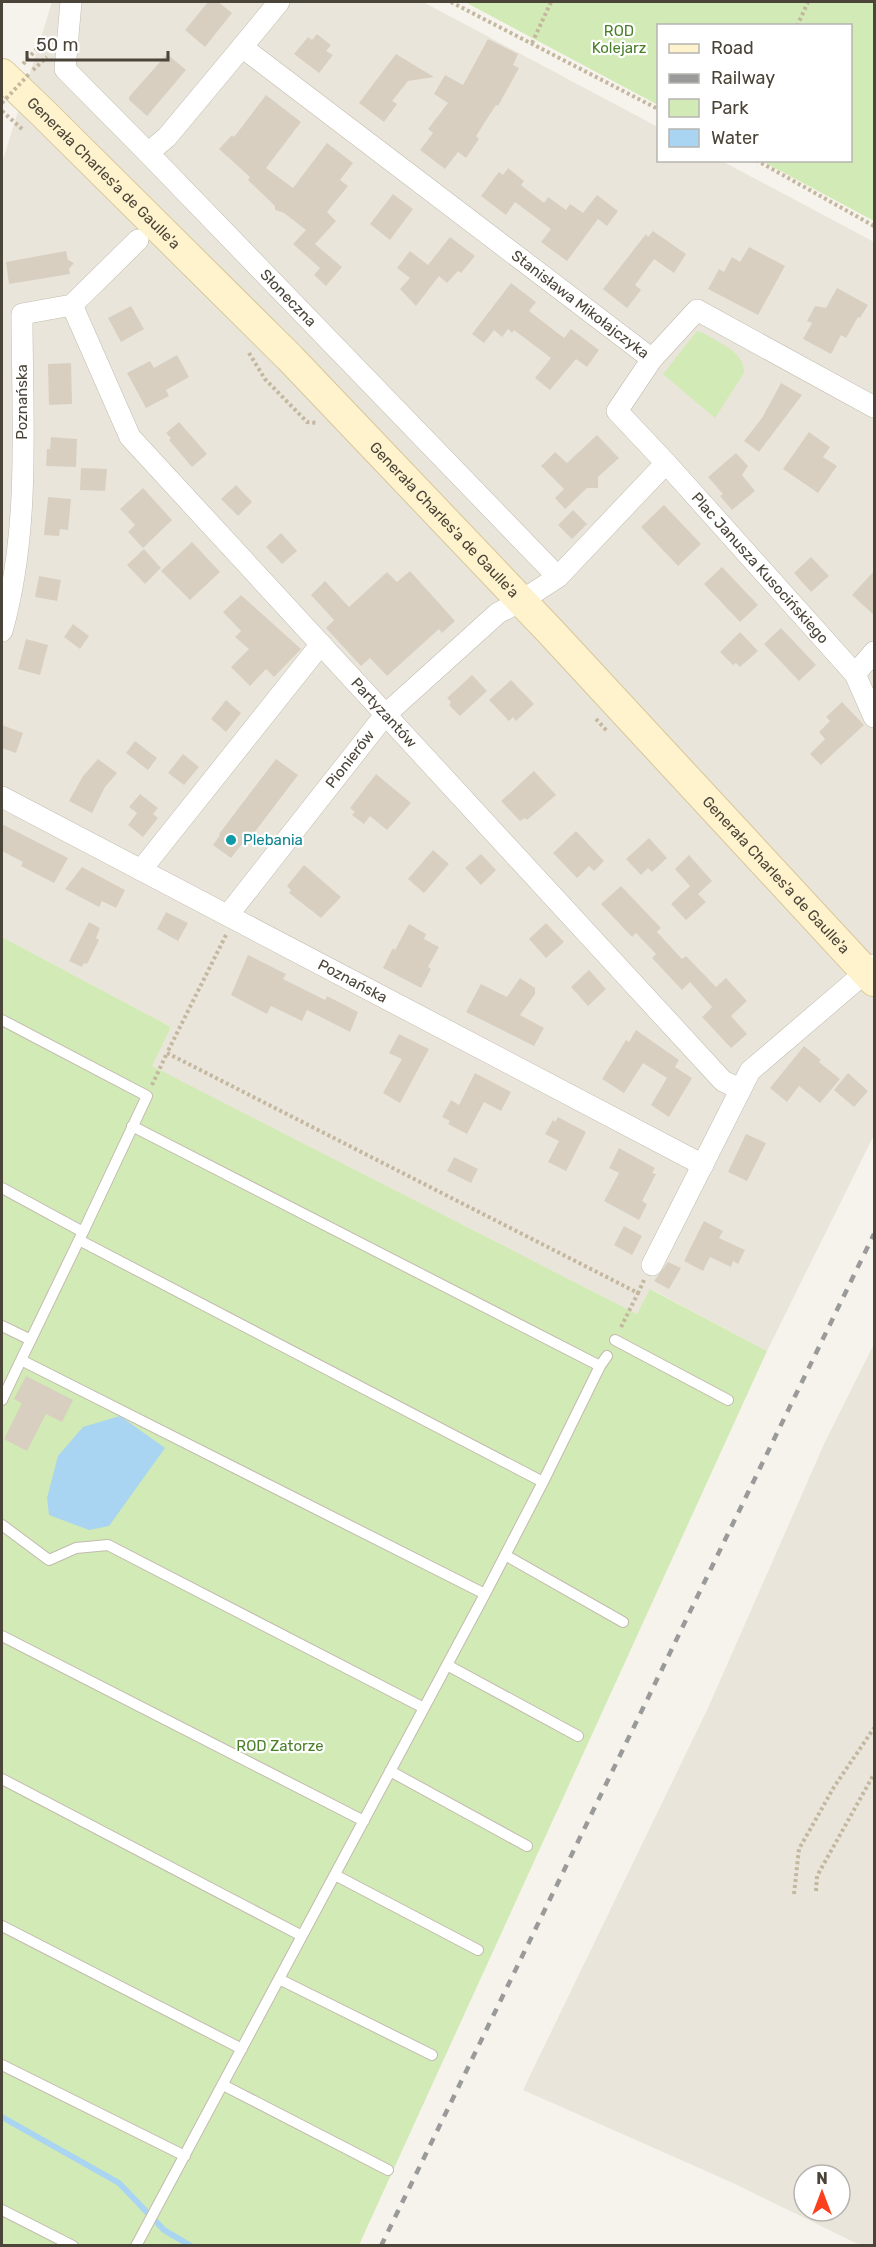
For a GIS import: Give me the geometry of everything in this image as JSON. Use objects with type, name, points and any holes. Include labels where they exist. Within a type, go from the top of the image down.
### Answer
[{"type":"main road","name":"Generała Charles'a de Gaulle'a","points":[[16,72],[42,111],[290,358],[872,972]]},
{"type":"street","name":"Słoneczna","points":[[71,2],[64,69],[558,577]]},
{"type":"street","points":[[148,153],[167,137],[279,2]]},
{"type":"street","name":"Stanisława Mikołajczyka","points":[[242,47],[652,359],[617,411],[666,463]]},
{"type":"street","points":[[72,305],[138,240]]},
{"type":"street","name":"Poznańska","points":[[2,631],[9,606],[23,505],[22,314],[72,305]]},
{"type":"street","name":"Partyzantów","points":[[72,305],[130,437],[723,1081],[740,1089]]},
{"type":"street","points":[[652,359],[697,310],[874,407]]},
{"type":"street","points":[[521,601],[558,577],[666,463]]},
{"type":"street","name":"Plac Janusza Kusocińskiego","points":[[666,463],[855,674],[874,717]]},
{"type":"street","name":"Pionierów","points":[[231,917],[385,715],[498,613],[521,601]]},
{"type":"street","points":[[141,870],[321,644]]},
{"type":"street","points":[[855,674],[874,652]]},
{"type":"street","name":"Poznańska","points":[[2,797],[703,1165]]},
{"type":"street","points":[[652,1265],[750,1071],[872,972]]},
{"type":"lane","points":[[2,1020],[147,1096],[2,1400]]},
{"type":"lane","points":[[132,1126],[600,1366]]},
{"type":"lane","points":[[2,1188],[81,1236],[543,1482]]},
{"type":"lane","points":[[2,1326],[31,1340]]},
{"type":"lane","points":[[615,1340],[728,1400]]},
{"type":"lane","points":[[136,2246],[447,1665],[543,1482],[600,1366],[608,1356]]},
{"type":"lane","points":[[21,1360],[484,1594]]},
{"type":"lane","points":[[2,1526],[49,1560],[76,1548],[108,1545],[424,1708]]},
{"type":"lane","points":[[505,1555],[623,1622]]},
{"type":"lane","points":[[2,1636],[364,1821]]},
{"type":"lane","points":[[447,1665],[579,1736]]},
{"type":"lane","points":[[390,1771],[527,1846]]},
{"type":"lane","points":[[2,1779],[302,1936]]},
{"type":"lane","points":[[335,1875],[478,1950]]},
{"type":"lane","points":[[2,1926],[242,2049]]},
{"type":"lane","points":[[279,1979],[432,2055]]},
{"type":"lane","points":[[2,2065],[185,2156]]},
{"type":"lane","points":[[223,2085],[388,2170]]},
{"type":"lane","points":[[2,2210],[73,2246]]},
{"type":"path","points":[[451,2],[657,108]]},
{"type":"path","points":[[532,44],[551,2]]},
{"type":"path","points":[[798,24],[808,2]]},
{"type":"path","points":[[2,103],[16,72],[43,42]]},
{"type":"path","points":[[760,162],[874,226]]},
{"type":"path","points":[[147,1096],[231,917]]},
{"type":"path","points":[[167,1053],[638,1293]]},
{"type":"path","points":[[615,1340],[652,1265]]},
{"type":"path","points":[[794,1894],[799,1849],[834,1787],[874,1728]]},
{"type":"path","points":[[816,1891],[817,1876],[874,1774]]},
{"type":"shaded area","points":[[52,2],[423,2],[657,126],[657,162],[724,162],[874,242],[874,1135],[767,1351],[651,1289],[637,1314],[151,1066],[171,1027],[2,937],[2,163]]},
{"type":"shaded area","points":[[874,1344],[874,2245],[862,2246],[815,2223],[852,2223],[852,2163],[792,2163],[792,2212],[733,2183],[523,2090],[708,1708],[825,1442]]},
{"type":"green space","name":"ROD Kolejarz","points":[[465,2],[874,2],[874,221],[764,162],[852,162],[852,24],[657,24],[657,104]]},
{"type":"green space","points":[[697,331],[730,349],[740,359],[743,366],[744,373],[715,418],[663,374]]},
{"type":"green space","name":"ROD Zatorze","points":[[2,937],[171,1027],[152,1066],[637,1314],[650,1289],[767,1351],[359,2245],[2,2245]]},
{"type":"water","points":[[120,1416],[165,1448],[109,1526],[89,1530],[49,1515],[47,1498],[58,1456],[83,1427]]},
{"type":"building","points":[[208,2],[218,2],[232,13],[205,47],[185,30]]},
{"type":"building","points":[[317,34],[331,45],[326,51],[333,55],[319,73],[294,54],[308,37],[312,40]]},
{"type":"building","points":[[488,39],[518,54],[513,65],[519,68],[498,106],[496,105],[476,136],[479,139],[466,158],[458,152],[445,169],[420,150],[433,133],[428,129],[448,103],[434,94],[445,75],[463,85]]},
{"type":"building","points":[[167,54],[186,70],[147,116],[129,100],[129,97]]},
{"type":"building","points":[[396,54],[434,77],[408,81],[392,101],[397,104],[384,122],[359,103]]},
{"type":"building","points":[[266,95],[301,122],[266,168],[293,188],[327,143],[353,163],[340,180],[348,186],[327,212],[336,221],[315,244],[342,267],[326,286],[314,275],[320,268],[293,244],[306,230],[284,213],[275,210],[275,206],[248,180],[250,177],[219,149],[232,135],[234,137]]},
{"type":"building","points":[[508,168],[524,181],[521,185],[544,203],[548,197],[566,210],[570,204],[583,213],[597,195],[618,211],[607,226],[598,219],[567,261],[541,242],[551,229],[515,202],[506,215],[481,196],[499,172],[503,175]]},
{"type":"building","points":[[393,194],[413,209],[390,240],[370,224]]},
{"type":"building","points":[[653,231],[686,254],[674,273],[654,259],[635,285],[641,290],[627,308],[603,289],[646,234],[648,237]]},
{"type":"building","points":[[450,237],[475,256],[461,273],[458,271],[447,283],[439,276],[416,306],[400,289],[410,278],[397,268],[410,251],[428,265]]},
{"type":"building","points":[[749,247],[785,266],[758,315],[708,289],[719,269],[724,272],[732,257],[740,262]]},
{"type":"building","points":[[66,251],[68,260],[74,263],[69,269],[70,274],[9,284],[6,262]]},
{"type":"building","points":[[511,283],[536,302],[529,311],[564,338],[571,329],[599,350],[587,367],[576,359],[550,390],[535,378],[551,358],[514,330],[512,333],[508,329],[502,337],[494,330],[484,343],[472,334]]},
{"type":"building","points":[[837,288],[868,305],[846,338],[841,335],[831,354],[803,339],[812,323],[807,321],[815,306],[826,308]]},
{"type":"building","points":[[131,306],[144,329],[121,342],[108,318]]},
{"type":"building","points":[[177,355],[189,377],[166,390],[169,396],[146,408],[127,373],[150,361],[154,368]]},
{"type":"building","points":[[71,363],[72,404],[49,405],[48,364]]},
{"type":"building","points":[[781,383],[802,395],[759,452],[744,441],[762,418]]},
{"type":"building","points":[[179,422],[207,454],[192,467],[169,440],[171,438],[166,433]]},
{"type":"building","points":[[809,432],[830,447],[823,457],[837,466],[818,493],[783,469]]},
{"type":"building","points":[[597,435],[619,458],[598,477],[598,488],[587,488],[565,509],[555,498],[564,489],[541,466],[555,452],[567,463]]},
{"type":"building","points":[[51,437],[77,439],[76,467],[46,466],[47,449],[50,449]]},
{"type":"building","points":[[736,453],[748,466],[742,475],[755,491],[732,510],[720,496],[723,494],[708,477]]},
{"type":"building","points":[[81,468],[107,469],[105,491],[80,490]]},
{"type":"building","points":[[236,485],[252,502],[238,516],[221,499]]},
{"type":"building","points":[[143,488],[172,520],[143,548],[128,532],[135,525],[120,509]]},
{"type":"building","points":[[48,497],[71,499],[68,530],[60,529],[59,536],[44,535]]},
{"type":"building","points":[[664,505],[701,544],[678,566],[641,527]]},
{"type":"building","points":[[573,510],[587,524],[572,539],[558,525]]},
{"type":"building","points":[[281,533],[297,551],[282,564],[266,547]]},
{"type":"building","points":[[192,542],[220,572],[190,600],[161,571]]},
{"type":"building","points":[[144,549],[161,568],[145,584],[127,565]]},
{"type":"building","points":[[811,557],[829,576],[811,592],[794,573]]},
{"type":"building","points":[[722,567],[758,605],[740,622],[704,584]]},
{"type":"building","points":[[410,571],[455,621],[442,633],[439,629],[387,676],[370,658],[361,666],[326,628],[334,620],[311,595],[325,581],[349,607],[387,572],[397,582]]},
{"type":"building","points":[[874,571],[874,615],[852,595]]},
{"type":"building","points":[[39,576],[61,580],[57,601],[35,597]]},
{"type":"building","points":[[241,595],[301,649],[274,677],[266,669],[250,686],[231,667],[249,649],[235,637],[241,631],[223,612]]},
{"type":"building","points":[[73,624],[89,636],[80,649],[64,637]]},
{"type":"building","points":[[781,628],[816,665],[799,681],[764,644]]},
{"type":"building","points":[[740,632],[758,651],[740,667],[736,663],[733,665],[720,652]]},
{"type":"building","points":[[26,639],[48,645],[40,675],[18,669]]},
{"type":"building","points":[[472,675],[487,691],[460,716],[449,705],[451,702],[447,698]]},
{"type":"building","points":[[511,680],[534,704],[516,721],[513,717],[509,721],[489,700]]},
{"type":"building","points":[[226,700],[241,713],[226,732],[211,719]]},
{"type":"building","points":[[842,702],[864,725],[821,765],[810,754],[825,739],[819,732],[830,721],[826,717]]},
{"type":"building","points":[[2,725],[23,733],[16,753],[2,748]]},
{"type":"building","points":[[135,741],[157,758],[148,770],[126,753]]},
{"type":"building","points":[[183,754],[199,767],[184,785],[168,773]]},
{"type":"building","points":[[98,759],[117,773],[105,787],[92,813],[69,801],[83,776]]},
{"type":"building","points":[[276,759],[298,775],[254,833],[252,831],[231,858],[213,845]]},
{"type":"building","points":[[534,771],[556,795],[527,820],[525,818],[520,821],[501,801]]},
{"type":"building","points":[[376,774],[411,803],[387,830],[370,816],[364,824],[352,815],[355,812],[350,808]]},
{"type":"building","points":[[140,794],[158,808],[153,814],[158,818],[143,837],[128,825],[137,813],[129,807]]},
{"type":"building","points":[[2,824],[68,858],[54,883],[21,866],[23,862],[2,851]]},
{"type":"building","points":[[576,831],[604,861],[594,871],[589,866],[577,878],[553,853]]},
{"type":"building","points":[[649,838],[667,858],[652,872],[648,868],[641,875],[626,859]]},
{"type":"building","points":[[433,850],[449,864],[424,893],[408,879]]},
{"type":"building","points":[[481,854],[496,870],[481,885],[465,868]]},
{"type":"building","points":[[689,855],[712,881],[698,894],[706,902],[686,920],[671,904],[690,886],[675,869]]},
{"type":"building","points":[[304,865],[341,897],[321,918],[289,893],[291,890],[287,886]]},
{"type":"building","points":[[82,867],[125,890],[116,908],[102,901],[99,907],[65,889]]},
{"type":"building","points":[[621,886],[661,928],[657,932],[682,959],[686,956],[716,987],[726,978],[747,1001],[731,1016],[747,1034],[731,1048],[702,1017],[712,1007],[690,982],[682,990],[652,958],[656,954],[636,933],[632,937],[601,904]]},
{"type":"building","points":[[166,912],[188,923],[178,941],[157,929]]},
{"type":"building","points":[[89,922],[100,928],[96,938],[99,940],[87,964],[84,963],[82,967],[69,961]]},
{"type":"building","points":[[546,923],[564,942],[546,958],[529,939]]},
{"type":"building","points":[[409,924],[426,934],[424,939],[439,947],[428,967],[431,969],[421,988],[383,968]]},
{"type":"building","points":[[248,955],[286,974],[283,979],[325,1000],[327,996],[358,1012],[350,1032],[307,1010],[302,1021],[271,1006],[267,1014],[231,995]]},
{"type":"building","points":[[589,970],[606,989],[588,1006],[571,987]]},
{"type":"building","points":[[520,978],[535,988],[535,994],[520,1015],[544,1028],[534,1046],[466,1012],[481,984],[507,997]]},
{"type":"building","points":[[636,1030],[679,1060],[675,1067],[692,1078],[669,1117],[651,1105],[667,1078],[643,1063],[624,1093],[602,1079],[626,1040],[629,1042]]},
{"type":"building","points":[[399,1034],[429,1049],[400,1103],[383,1093],[402,1059],[389,1053]]},
{"type":"building","points":[[804,1046],[840,1079],[820,1103],[799,1086],[787,1102],[770,1088]]},
{"type":"building","points":[[475,1073],[511,1092],[501,1111],[484,1102],[467,1134],[448,1124],[450,1121],[442,1117],[451,1100],[459,1105]]},
{"type":"building","points":[[848,1073],[868,1091],[854,1107],[834,1090]]},
{"type":"building","points":[[558,1117],[586,1132],[566,1171],[548,1162],[559,1141],[545,1134],[553,1120],[555,1122]]},
{"type":"building","points":[[746,1134],[766,1143],[747,1181],[728,1172]]},
{"type":"building","points":[[619,1148],[655,1168],[652,1173],[656,1174],[642,1201],[647,1204],[639,1220],[604,1201],[619,1173],[609,1168]]},
{"type":"building","points":[[454,1157],[478,1169],[471,1183],[447,1171]]},
{"type":"building","points":[[704,1221],[723,1231],[719,1238],[745,1250],[738,1264],[733,1261],[731,1267],[710,1257],[703,1271],[684,1261]]},
{"type":"building","points":[[624,1226],[642,1236],[632,1255],[614,1245]]},
{"type":"building","points":[[668,1262],[681,1268],[669,1289],[654,1281]]},
{"type":"building","points":[[26,1376],[73,1400],[62,1422],[46,1414],[27,1451],[4,1439],[22,1403],[14,1399]]},
{"type":"waterway","points":[[2,2117],[119,2183],[164,2230],[191,2246]]},
{"type":"railway","points":[[381,2246],[874,1234]]},
{"type":"place","name":"Plebania","points":[[231,840]]}]
